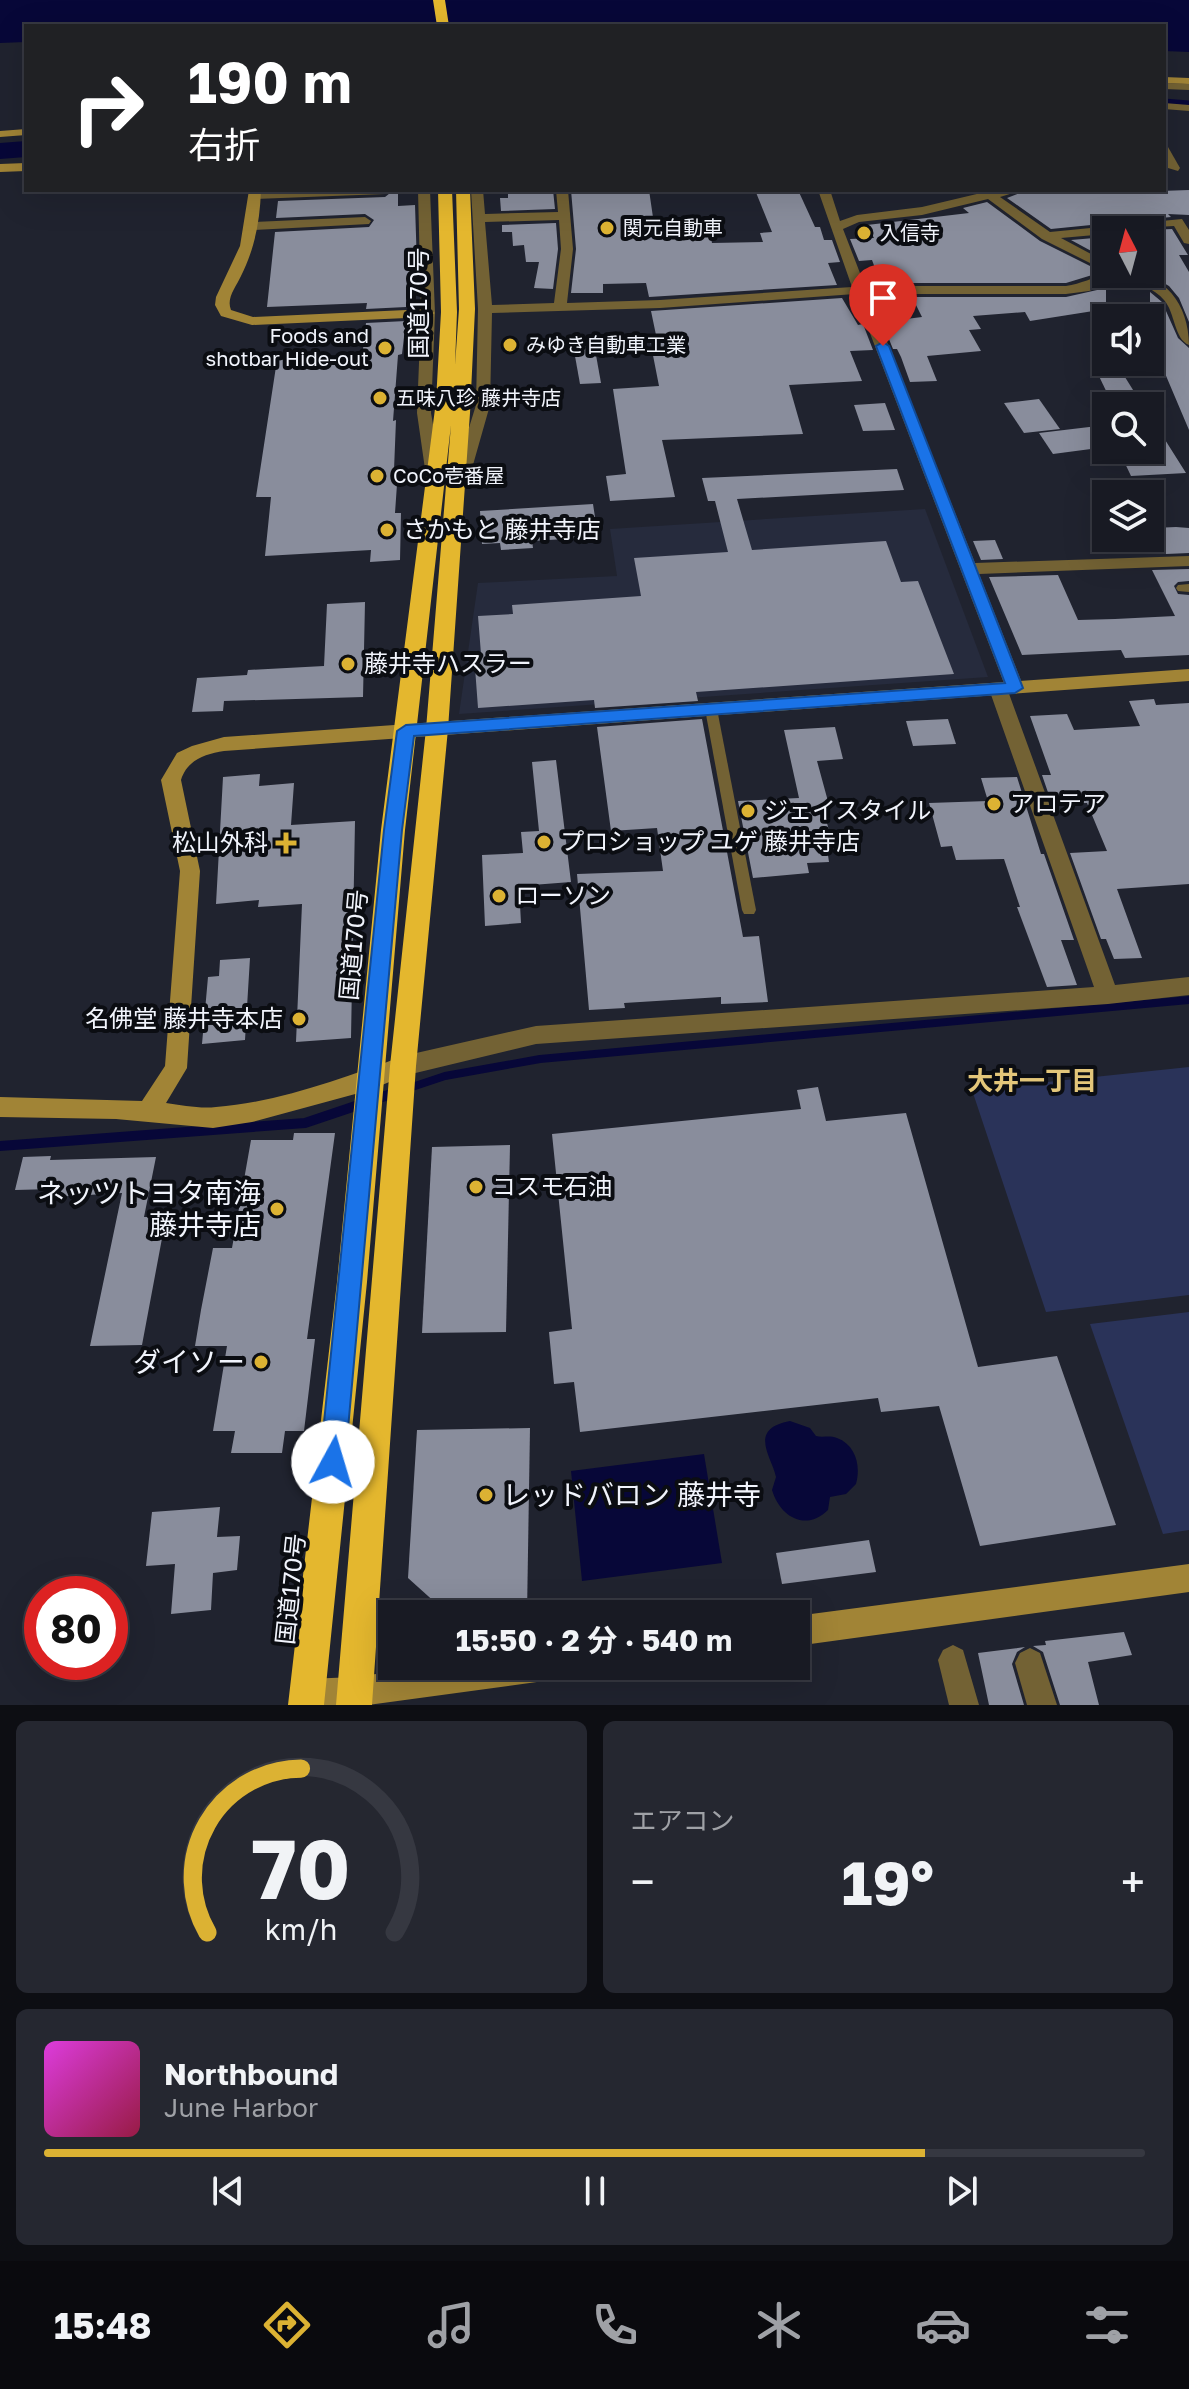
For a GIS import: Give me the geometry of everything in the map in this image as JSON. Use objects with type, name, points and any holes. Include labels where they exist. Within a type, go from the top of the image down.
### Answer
[{"type":"highway","points":[[439,0],[443,24]]},
{"type":"highway","name":"国道170号","points":[[307,1699],[352,1282],[393,830],[445,386],[449,312],[463,199]]},
{"type":"highway","name":"国道170号","points":[[354,1698],[403,1066],[437,729],[454,505],[467,309],[463,199]]},
{"type":"street","points":[[1166,83],[1188,87]]},
{"type":"street","points":[[1166,96],[1188,87]]},
{"type":"street","points":[[1166,106],[1189,108]]},
{"type":"street","points":[[0,134],[24,132]]},
{"type":"street","points":[[1166,153],[1174,168]]},
{"type":"street","points":[[0,168],[24,167]]},
{"type":"street","points":[[255,192],[248,251],[223,297],[222,305],[226,313],[252,321],[428,313]]},
{"type":"street","points":[[424,192],[428,313],[424,413],[434,476]]},
{"type":"street","points":[[560,308],[567,249],[562,192]]},
{"type":"street","points":[[825,192],[969,569],[1108,995]]},
{"type":"street","points":[[836,227],[857,219],[922,211],[987,193],[1047,236],[1092,260]]},
{"type":"street","points":[[454,505],[483,405],[485,309],[463,199],[565,216]]},
{"type":"street","points":[[253,226],[365,221]]},
{"type":"street","points":[[1047,236],[1178,222],[1187,232]]},
{"type":"street","points":[[485,309],[560,308],[861,290],[1066,290],[1092,285]]},
{"type":"street","points":[[1160,288],[1183,306],[1189,341]]},
{"type":"street","points":[[969,569],[1189,561]]},
{"type":"street","points":[[147,1113],[176,1068],[190,871],[171,780],[184,758],[200,748],[1189,675]]},
{"type":"street","points":[[0,1107],[116,1109],[226,1116],[252,1112],[370,1080],[403,1066],[536,1035],[1108,995],[1189,986]]},
{"type":"street","points":[[810,1629],[1189,1578]]},
{"type":"street","points":[[953,1660],[964,1705]]},
{"type":"street","points":[[1030,1663],[1042,1705]]},
{"type":"street","points":[[307,1699],[354,1698],[461,1680]]},
{"type":"lane","points":[[711,709],[749,910]]},
{"type":"shaded area","points":[[0,0],[1189,0],[1189,52],[1166,51],[1166,24],[24,24],[24,42],[0,43]]},
{"type":"shaded area","points":[[925,509],[988,677],[459,714],[478,583],[617,576],[610,529]]},
{"type":"shaded area","points":[[1189,1067],[1189,1295],[1046,1312],[972,1090]]},
{"type":"shaded area","points":[[1189,1312],[1189,1530],[1163,1534],[1090,1324]]},
{"type":"shaded area","points":[[790,1421],[810,1428],[816,1436],[843,1441],[856,1457],[856,1484],[846,1494],[830,1497],[828,1510],[811,1520],[787,1514],[772,1490],[776,1477],[767,1453],[766,1437],[769,1430]]},
{"type":"shaded area","points":[[704,1454],[722,1563],[582,1581],[571,1471]]},
{"type":"building","points":[[1189,190],[1189,215],[1168,214],[1171,217],[1164,218],[1092,216],[1092,225],[1051,229],[1007,198],[1023,192],[1074,194]]},
{"type":"building","points":[[398,192],[398,206],[415,205],[417,266],[413,266],[413,276],[407,276],[406,307],[366,309],[367,303],[267,307],[275,232],[369,227],[374,220],[365,214],[276,218],[278,201],[385,197]]},
{"type":"building","points":[[508,192],[553,192],[555,209],[501,211],[500,198],[508,198]]},
{"type":"building","points":[[571,192],[649,192],[655,231],[709,229],[712,243],[763,242],[760,233],[772,232],[756,192],[799,192],[815,227],[820,227],[824,240],[832,240],[840,262],[828,263],[837,285],[649,297],[646,283],[603,284],[603,293],[571,293],[576,249]]},
{"type":"building","points":[[987,202],[1040,241],[1092,267],[1092,275],[1066,283],[904,283],[902,279],[879,279],[872,260],[859,261],[850,239],[874,238],[867,225],[969,213],[963,208]]},
{"type":"building","points":[[556,223],[558,249],[553,289],[534,288],[539,262],[526,262],[524,245],[513,246],[512,232],[502,232],[502,225]]},
{"type":"building","points":[[1164,229],[1172,229],[1188,255],[1179,255],[1189,272],[1189,322],[1179,298],[1164,283]]},
{"type":"building","points":[[1092,238],[1092,251],[1071,240]]},
{"type":"building","points":[[1106,288],[1106,304],[1092,304],[1092,311],[1030,321],[1025,312],[973,316],[981,329],[969,330],[981,351],[927,356],[937,381],[910,382],[901,357],[897,349],[893,349],[882,322],[922,317],[912,297],[1066,297]]},
{"type":"building","points":[[1150,292],[1163,304],[1150,304]]},
{"type":"building","points":[[842,298],[858,325],[863,324],[873,350],[850,351],[862,381],[789,385],[803,434],[662,440],[675,497],[610,501],[606,476],[626,474],[613,389],[659,386],[649,335],[656,335],[651,311]]},
{"type":"building","points":[[1164,306],[1178,338],[1189,348],[1189,430],[1164,371]]},
{"type":"building","points":[[406,321],[402,354],[398,355],[393,421],[396,420],[394,470],[398,470],[395,513],[401,513],[400,560],[370,562],[371,550],[265,556],[271,497],[256,497],[277,360],[362,358],[366,323]]},
{"type":"building","points":[[594,344],[601,383],[580,384],[573,345]]},
{"type":"building","points":[[1099,376],[1124,376],[1134,392],[1107,392]]},
{"type":"building","points":[[1039,399],[1060,429],[1024,433],[1004,403]]},
{"type":"building","points":[[885,403],[895,430],[863,431],[854,405]]},
{"type":"building","points":[[1092,427],[1092,449],[1053,454],[1039,433]]},
{"type":"building","points":[[1164,438],[1186,473],[1131,476],[1125,464],[1164,464]]},
{"type":"building","points":[[897,469],[904,490],[737,499],[752,550],[886,541],[901,582],[918,581],[954,674],[696,692],[698,701],[595,708],[594,700],[478,708],[474,654],[481,654],[478,616],[513,614],[512,605],[641,596],[634,558],[728,552],[715,501],[708,501],[702,478]]},
{"type":"building","points":[[593,504],[598,537],[532,541],[533,548],[501,550],[500,543],[482,544],[480,511]]},
{"type":"building","points":[[1164,528],[1189,528],[1189,553],[1166,554]]},
{"type":"building","points":[[995,540],[1003,559],[981,560],[973,541]]},
{"type":"building","points":[[1189,569],[1189,581],[1178,582],[1174,586],[1178,594],[1189,595],[1189,655],[1125,658],[1121,650],[1022,655],[989,577],[1058,575],[1078,620],[1115,619],[1175,616],[1152,570]]},
{"type":"building","points":[[365,602],[363,697],[224,701],[223,711],[192,712],[197,678],[247,675],[248,670],[324,666],[327,604]]},
{"type":"building","points":[[1154,699],[1156,705],[1189,703],[1189,884],[1117,889],[1142,958],[1114,959],[1106,939],[1101,939],[1070,853],[1107,851],[1087,803],[1052,804],[1042,775],[1051,775],[1030,716],[1067,714],[1074,730],[1140,726],[1129,701]]},
{"type":"building","points":[[702,719],[743,937],[759,936],[768,1002],[721,1004],[721,997],[624,1003],[625,1008],[589,1010],[577,874],[663,871],[657,828],[611,831],[597,727]]},
{"type":"building","points":[[948,719],[956,744],[913,746],[906,721]]},
{"type":"building","points":[[835,727],[843,759],[817,761],[829,805],[822,805],[830,834],[825,835],[829,862],[807,863],[809,873],[753,878],[738,801],[799,798],[784,730]]},
{"type":"building","points":[[556,760],[571,882],[519,886],[521,923],[485,926],[482,855],[523,853],[521,832],[539,831],[532,762]]},
{"type":"building","points":[[260,774],[259,786],[294,783],[291,825],[355,821],[351,1038],[296,1042],[302,904],[258,907],[259,900],[216,904],[223,777]]},
{"type":"building","points":[[1017,777],[1041,854],[1044,854],[1074,940],[1061,940],[1077,985],[1047,987],[1017,907],[1020,907],[1004,859],[956,860],[952,846],[941,847],[929,803],[988,801],[981,778]]},
{"type":"building","points":[[250,958],[245,1040],[202,1044],[208,977],[219,976],[220,960]]},
{"type":"building","points":[[818,1087],[826,1121],[906,1113],[978,1367],[1057,1356],[1116,1525],[980,1546],[939,1406],[881,1412],[878,1398],[580,1432],[574,1382],[554,1384],[549,1332],[572,1329],[552,1134],[801,1109],[797,1090]]},
{"type":"building","points":[[294,1133],[335,1133],[307,1339],[315,1339],[304,1431],[285,1431],[282,1453],[231,1453],[235,1431],[213,1431],[227,1346],[195,1346],[213,1248],[232,1248],[251,1140],[293,1140]]},
{"type":"building","points":[[510,1145],[506,1332],[422,1333],[432,1147]]},
{"type":"building","points":[[51,1156],[50,1160],[156,1157],[144,1217],[166,1217],[142,1345],[90,1346],[122,1193],[53,1197],[54,1189],[15,1190],[23,1157]]},
{"type":"building","points":[[530,1428],[527,1600],[432,1600],[408,1578],[417,1430]]},
{"type":"building","points":[[220,1507],[217,1537],[240,1536],[237,1570],[213,1573],[211,1610],[171,1614],[175,1564],[146,1566],[152,1512]]},
{"type":"building","points":[[869,1540],[876,1572],[782,1584],[776,1553]]},
{"type":"building","points":[[1124,1632],[1132,1655],[1088,1662],[1099,1705],[1060,1705],[1043,1652],[1033,1646],[1046,1645],[1045,1641]]},
{"type":"building","points":[[1025,1647],[1017,1652],[1012,1664],[1024,1705],[989,1705],[978,1653]]},
{"type":"waterway","points":[[1166,101],[1189,103]]},
{"type":"waterway","points":[[0,151],[24,149]]},
{"type":"waterway","points":[[403,1090],[445,1076],[540,1059],[1189,1000]]},
{"type":"waterway","points":[[0,1146],[305,1123],[403,1090]]},
{"type":"waterway","points":[[397,1092],[403,1090]]},
{"type":"place","name":"関元自動車","points":[[607,228]]},
{"type":"place","name":"入信寺","points":[[864,233]]},
{"type":"place","name":"みゆき自動車工業","points":[[510,345]]},
{"type":"place","name":"Foods and shotbar Hide-out","points":[[385,348]]},
{"type":"place","name":"五味八珍 藤井寺店","points":[[380,398]]},
{"type":"place","name":"CoCo壱番屋","points":[[377,476]]},
{"type":"place","name":"さかもと 藤井寺店","points":[[387,530]]},
{"type":"place","name":"藤井寺ハスラー","points":[[348,664]]},
{"type":"place","name":"アロテア","points":[[994,804]]},
{"type":"place","name":"ジェイスタイル","points":[[748,811]]},
{"type":"place","name":"プロショップ ユゲ 藤井寺店","points":[[544,842]]},
{"type":"place","name":"松山外科","points":[[286,843]]},
{"type":"place","name":"ローソン","points":[[499,896]]},
{"type":"place","name":"名佛堂 藤井寺本店","points":[[299,1019]]},
{"type":"place","name":"コスモ石油","points":[[476,1187]]},
{"type":"place","name":"ネッツトヨタ南海 藤井寺店","points":[[277,1209]]},
{"type":"place","name":"ダイソー","points":[[261,1362]]},
{"type":"place","name":"レッドバロン 藤井寺","points":[[486,1495]]},
{"type":"district","name":"大井一丁目","points":[[1032,1081]]},
{"type":"route","points":[[333,1462],[393,830],[406,731],[1015,688],[883,346]]}]
